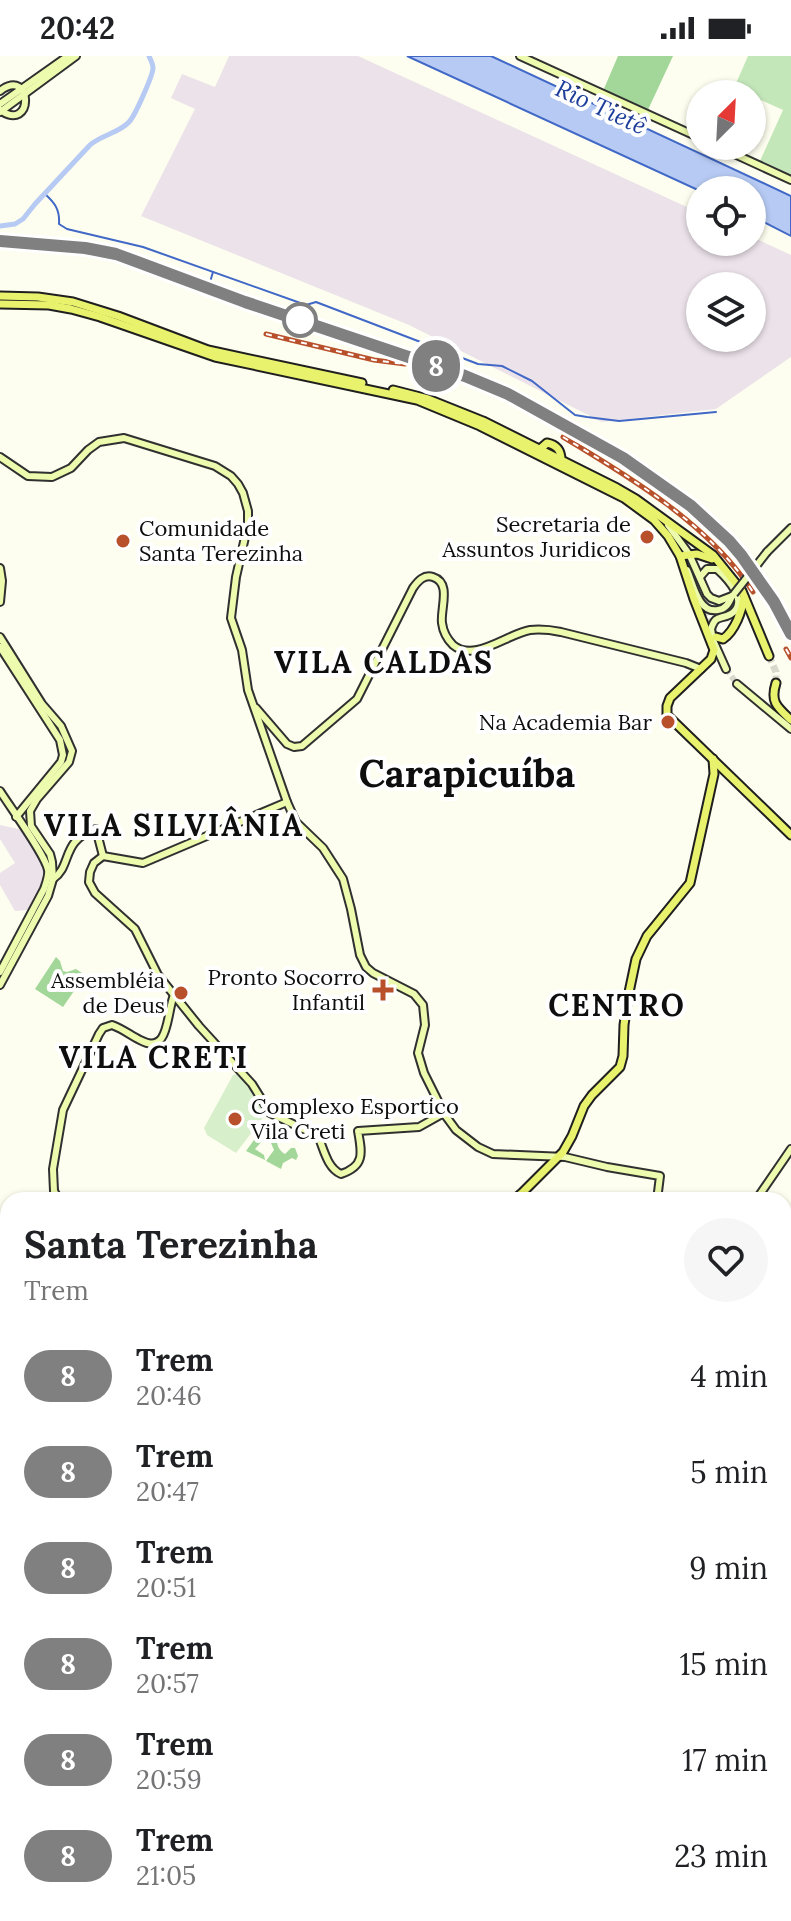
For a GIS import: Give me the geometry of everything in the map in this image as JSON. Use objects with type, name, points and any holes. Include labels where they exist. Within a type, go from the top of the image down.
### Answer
[{"type":"main road","points":[[0,296],[73,302],[208,350],[405,392],[470,415],[539,450],[547,443],[554,445],[560,450],[561,460],[629,495],[713,555],[738,594],[769,656]]},
{"type":"main road","points":[[0,304],[49,305],[82,311],[215,357],[396,395],[434,406],[634,504],[654,520],[680,556],[713,637],[711,659],[670,698],[666,712],[791,835]]},
{"type":"main road","points":[[680,556],[704,555],[721,564]]},
{"type":"main road","points":[[713,637],[723,639],[729,635],[742,607],[738,594]]},
{"type":"main road","points":[[776,683],[774,700],[790,726]]},
{"type":"main road","points":[[523,1192],[563,1152],[584,1106],[622,1064],[625,1014],[636,959],[649,933],[690,883],[714,774],[713,759]]},
{"type":"main road","points":[[714,774],[725,771]]},
{"type":"street","points":[[23,91],[26,103],[19,113],[10,115],[0,109],[23,91],[68,56]]},
{"type":"street","points":[[23,91],[76,56]]},
{"type":"street","points":[[520,56],[686,132]]},
{"type":"street","points":[[0,81],[23,91]]},
{"type":"street","points":[[0,91],[10,85]]},
{"type":"street","points":[[747,160],[791,180]]},
{"type":"street","points":[[0,457],[28,476],[52,477],[71,468],[99,442],[124,438],[202,461],[231,476],[243,493],[248,511],[231,613],[242,650],[250,697],[296,822],[323,848],[343,879],[360,955],[366,967],[378,977],[414,994],[423,1005],[425,1025],[418,1053],[424,1073],[444,1113],[463,1136],[491,1153],[565,1157],[660,1176],[658,1192]]},
{"type":"street","points":[[661,518],[684,545],[707,594],[721,601],[738,594]]},
{"type":"street","points":[[680,556],[704,607],[720,610],[738,594],[767,552],[789,530]]},
{"type":"street","points":[[680,556],[693,572],[704,601]]},
{"type":"street","points":[[0,568],[0,602]]},
{"type":"street","points":[[700,577],[707,569],[717,569],[738,598],[734,612],[719,617],[713,622],[711,630],[725,668]]},
{"type":"street","points":[[254,705],[287,744],[302,746],[357,699],[413,588],[427,576],[436,578],[442,585],[444,630],[453,644],[463,650],[478,650],[524,632],[543,630],[701,669]]},
{"type":"street","points":[[0,637],[42,704],[63,730],[72,751],[69,762],[37,799],[29,818],[21,825]]},
{"type":"street","points":[[0,647],[60,740]]},
{"type":"street","points":[[737,684],[790,726]]},
{"type":"street","points":[[18,814],[63,759],[63,747],[56,729],[60,727],[63,730]]},
{"type":"street","points":[[0,791],[18,814],[21,825],[47,865],[50,879]]},
{"type":"street","points":[[287,802],[143,863],[103,856],[94,863],[89,882],[92,889],[135,929],[158,975],[252,1084],[270,1113],[318,1136],[335,1171],[341,1174],[355,1168],[360,1149],[358,1131],[419,1127],[444,1113]]},
{"type":"street","points":[[0,985],[48,896],[52,862],[25,812],[18,814]]},
{"type":"street","points":[[0,972],[50,879],[60,872],[74,843],[96,829],[103,856]]},
{"type":"street","points":[[55,1192],[53,1169],[63,1110],[99,1034],[103,1028],[112,1025],[146,1042],[160,1042],[174,995]]},
{"type":"street","points":[[761,1192],[791,1149]]},
{"type":"shaded area","points":[[229,56],[358,56],[686,207],[686,256],[766,256],[766,243],[791,255],[791,357],[716,409],[602,422],[409,325],[141,216],[195,109],[171,98],[182,74],[215,87]]},
{"type":"shaded area","points":[[0,825],[23,832],[45,869],[42,884],[27,910],[15,911],[0,885],[0,873],[15,863],[0,839]]},
{"type":"green space","points":[[618,56],[673,56],[647,112],[603,91]]},
{"type":"green space","points":[[748,56],[791,56],[791,177],[759,163],[766,160],[766,148],[783,110],[766,102],[766,80],[738,80]]},
{"type":"green space","points":[[56,957],[63,971],[76,969],[85,975],[63,1007],[35,989]]},
{"type":"green space","name":"Complexo Esportico Vila Creti","points":[[240,1073],[268,1111],[236,1153],[207,1135],[204,1128],[233,1075]]},
{"type":"green space","points":[[268,1121],[278,1126],[279,1148],[285,1154],[295,1148],[298,1156],[296,1160],[292,1158],[283,1163],[281,1169],[266,1161],[274,1150],[265,1138],[255,1149],[264,1155],[265,1160],[246,1151]]},
{"type":"water","name":"Rio Tietê","points":[[407,56],[491,56],[686,147],[686,160],[714,160],[748,176],[686,176],[686,185]]},
{"type":"water","name":"Rio Tietê","points":[[766,184],[791,196],[791,236],[766,223]]},
{"type":"waterway","points":[[0,226],[15,224],[23,219],[90,145],[129,122],[152,72],[149,56]]},
{"type":"waterway","points":[[45,194],[56,207],[59,224],[67,229],[143,247],[306,305],[316,302],[478,364],[502,366],[532,381],[575,415],[619,421],[716,412]]},
{"type":"waterway","points":[[210,282],[213,272]]},
{"type":"tunnel","points":[[704,601],[715,634]]},
{"type":"tunnel","points":[[769,656],[776,672],[776,683]]},
{"type":"tunnel","points":[[726,669],[737,684]]},
{"type":"railway","points":[[0,241],[85,248],[116,254],[245,302],[465,376],[508,394],[623,458],[691,506],[746,561],[791,633]]},
{"type":"railway","points":[[266,334],[374,360],[405,364]]},
{"type":"railway","points":[[563,437],[641,486],[692,524],[715,545],[753,592]]},
{"type":"railway","points":[[786,649],[791,658]]},
{"type":"train","name":"8","points":[[0,241],[85,248],[116,254],[245,302],[465,376],[508,394],[623,458],[691,506],[741,555],[774,602],[791,634]]},
{"type":"place","name":"Secretaria de Assuntos Juridicos","points":[[647,537]]},
{"type":"place","name":"Comunidade Santa Terezinha","points":[[123,541]]},
{"type":"place","name":"Na Academia Bar","points":[[668,722]]},
{"type":"place","name":"Pronto Socorro Infantil","points":[[383,990]]},
{"type":"place","name":"Assembléia de Deus","points":[[181,993]]},
{"type":"place","name":"Complexo Esportico Vila Creti","points":[[235,1119]]},
{"type":"district","name":"VILA CALDAS","points":[[384,662]]},
{"type":"district","name":"Carapicuíba","points":[[467,773]]},
{"type":"district","name":"VILA SILVIÂNIA","points":[[174,825]]},
{"type":"district","name":"CENTRO","points":[[617,1005]]},
{"type":"district","name":"VILA CRETI","points":[[154,1057]]}]
